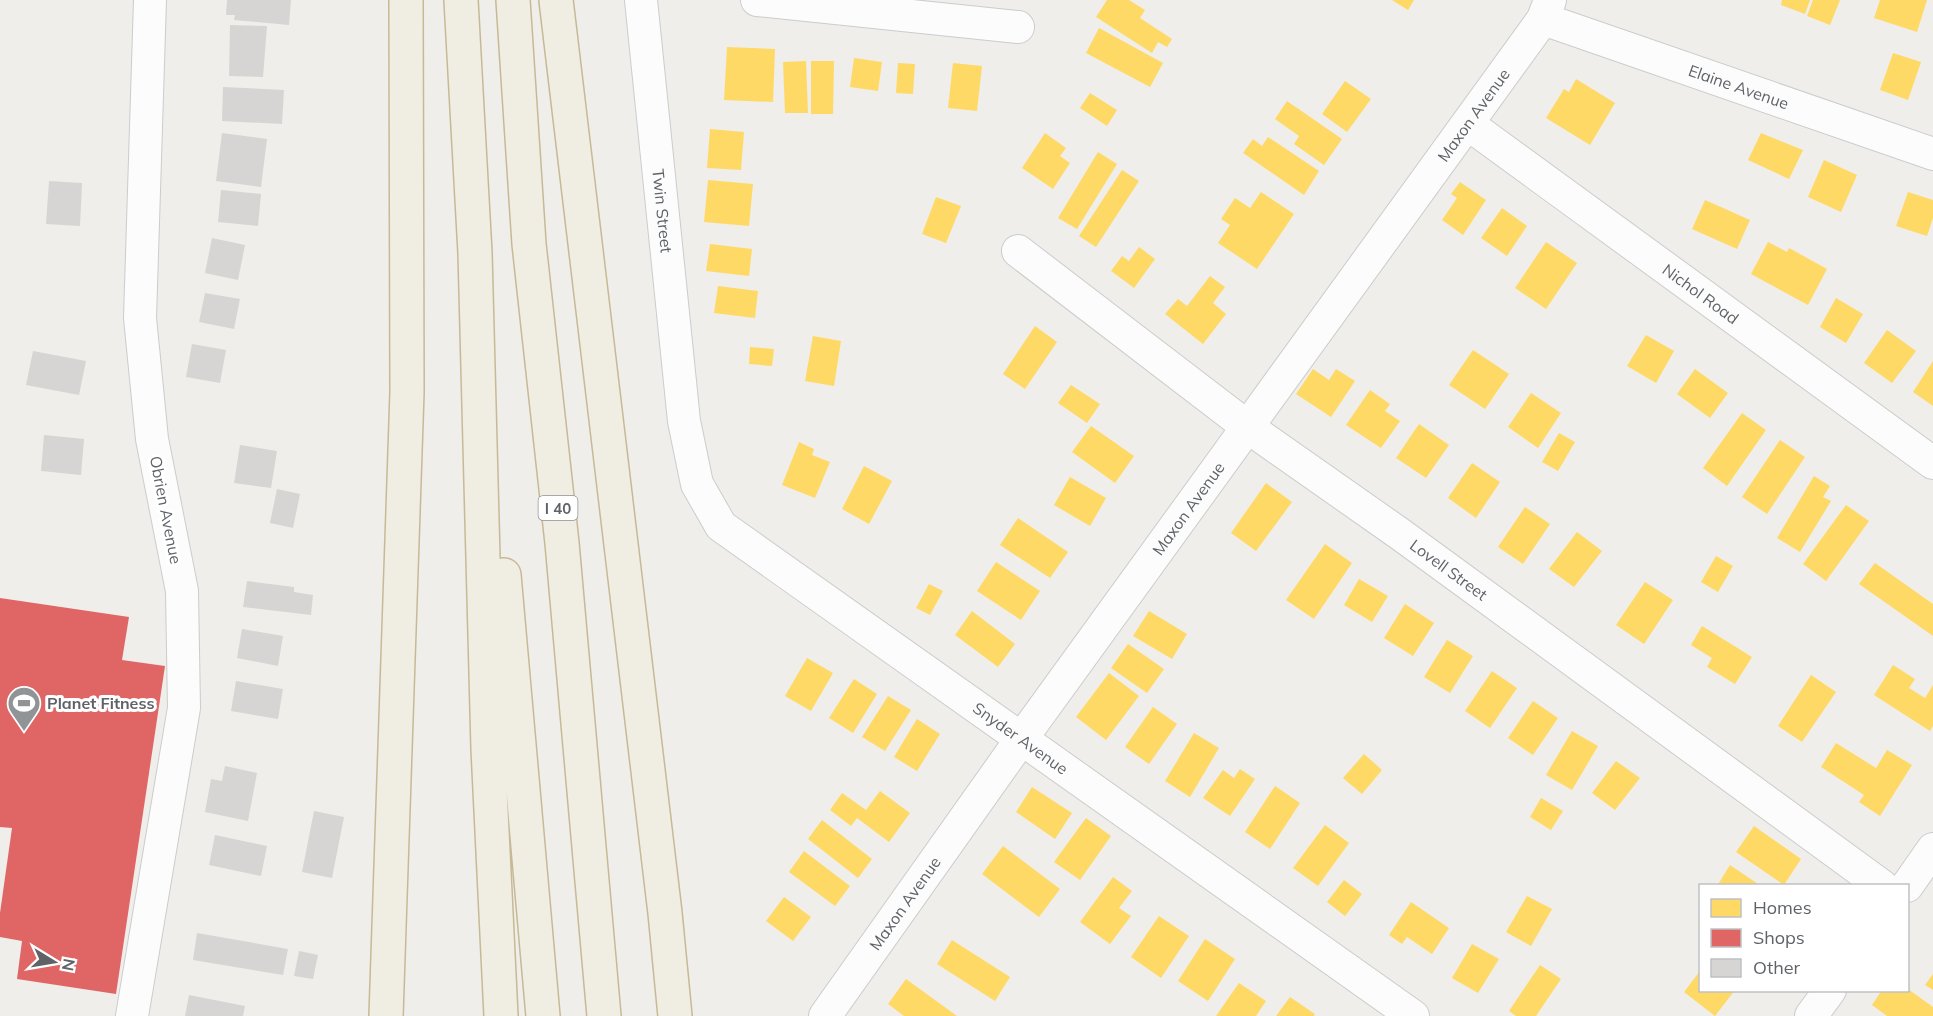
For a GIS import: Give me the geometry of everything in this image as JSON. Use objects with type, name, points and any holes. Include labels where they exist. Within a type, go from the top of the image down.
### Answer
[{"type":"highway","points":[[386,1016],[407,392],[406,0]]},
{"type":"highway","points":[[461,0],[475,253],[488,749],[501,1016]]},
{"type":"highway","name":"I 40","points":[[513,0],[529,244],[562,543],[604,1016]]},
{"type":"highway","points":[[556,0],[665,913],[675,1016]]},
{"type":"highway","points":[[475,253],[543,1016]]},
{"type":"street","name":"Obrien Avenue","points":[[132,1016],[184,708],[182,591],[152,439],[140,318],[150,0]]},
{"type":"street","name":"Twin Street","points":[[641,0],[684,421]]},
{"type":"street","points":[[758,0],[985,12],[1018,27]]},
{"type":"street","name":"Maxon Avenue","points":[[825,1016],[1022,738],[1468,124],[1546,10]]},
{"type":"street","name":"Elaine Avenue","points":[[1546,10],[1933,154]]},
{"type":"street","name":"Nichol Road","points":[[1468,124],[1933,464]]},
{"type":"street","name":"Lovell Street","points":[[1018,251],[1249,428],[1400,534],[1881,884]]},
{"type":"street","name":"Snyder Avenue","points":[[684,421],[697,484],[721,526],[1413,1016]]},
{"type":"street","points":[[1908,884],[1933,849]]},
{"type":"street","points":[[1811,1016],[1829,992]]},
{"type":"building: Homes","points":[[1107,0],[1129,0],[1145,10],[1140,18],[1172,39],[1167,47],[1158,42],[1152,53],[1096,17]]},
{"type":"building: Homes","points":[[1392,0],[1414,0],[1408,10]]},
{"type":"building: Homes","points":[[1782,0],[1810,0],[1805,14],[1781,5]]},
{"type":"building: Homes","points":[[1813,0],[1840,0],[1830,25],[1807,16]]},
{"type":"building: Homes","points":[[1880,0],[1927,0],[1917,32],[1874,18]]},
{"type":"building: Homes","points":[[1099,28],[1163,63],[1150,87],[1086,53]]},
{"type":"building: Homes","points":[[727,47],[775,49],[773,102],[724,100]]},
{"type":"building: Homes","points":[[1893,53],[1921,62],[1908,100],[1880,90]]},
{"type":"building: Homes","points":[[854,58],[882,62],[878,91],[850,87]]},
{"type":"building: Homes","points":[[806,61],[808,113],[785,113],[783,62]]},
{"type":"building: Homes","points":[[811,61],[834,61],[833,114],[811,114]]},
{"type":"building: Homes","points":[[898,63],[915,64],[913,94],[896,93]]},
{"type":"building: Homes","points":[[953,63],[982,66],[977,111],[948,108]]},
{"type":"building: Homes","points":[[1576,79],[1615,103],[1590,145],[1546,118],[1564,89],[1569,92]]},
{"type":"building: Homes","points":[[1345,81],[1371,99],[1347,132],[1322,114]]},
{"type":"building: Homes","points":[[1090,93],[1117,110],[1107,126],[1080,108]]},
{"type":"building: Homes","points":[[1287,101],[1342,139],[1324,165],[1294,144],[1299,136],[1275,119]]},
{"type":"building: Homes","points":[[710,129],[744,132],[741,170],[707,168]]},
{"type":"building: Homes","points":[[1045,133],[1066,148],[1060,156],[1070,163],[1053,189],[1022,168]]},
{"type":"building: Homes","points":[[1761,133],[1803,150],[1789,179],[1748,160]]},
{"type":"building: Homes","points":[[1268,137],[1319,171],[1304,195],[1243,153],[1253,139],[1262,146]]},
{"type":"building: Homes","points":[[1098,152],[1117,164],[1077,229],[1058,218]]},
{"type":"building: Homes","points":[[1824,160],[1857,175],[1841,212],[1808,197]]},
{"type":"building: Homes","points":[[1122,170],[1139,181],[1096,247],[1079,236]]},
{"type":"building: Homes","points":[[708,180],[753,184],[749,226],[704,222]]},
{"type":"building: Homes","points":[[1460,182],[1486,200],[1463,235],[1442,220],[1457,198],[1451,194]]},
{"type":"building: Homes","points":[[1261,192],[1294,214],[1257,269],[1218,243],[1230,225],[1221,219],[1235,198],[1250,208]]},
{"type":"building: Homes","points":[[1908,192],[1933,200],[1933,218],[1927,236],[1896,226]]},
{"type":"building: Homes","points":[[936,197],[961,206],[946,243],[922,234]]},
{"type":"building: Homes","points":[[1705,200],[1750,220],[1737,249],[1692,229]]},
{"type":"building: Homes","points":[[1502,208],[1527,226],[1507,256],[1481,238]]},
{"type":"building: Homes","points":[[1546,242],[1577,263],[1546,309],[1515,288]]},
{"type":"building: Homes","points":[[1768,242],[1787,252],[1789,248],[1827,269],[1808,305],[1751,274]]},
{"type":"building: Homes","points":[[710,244],[752,249],[749,276],[706,271]]},
{"type":"building: Homes","points":[[1139,247],[1155,259],[1134,288],[1111,271],[1122,256],[1129,261]]},
{"type":"building: Homes","points":[[1210,276],[1225,287],[1213,303],[1226,314],[1203,344],[1165,314],[1178,299],[1187,306]]},
{"type":"building: Homes","points":[[718,286],[758,291],[755,318],[714,313]]},
{"type":"building: Homes","points":[[1836,298],[1863,314],[1846,343],[1820,327]]},
{"type":"building: Homes","points":[[1035,326],[1057,342],[1025,389],[1003,374]]},
{"type":"building: Homes","points":[[1887,330],[1916,351],[1892,383],[1864,363]]},
{"type":"building: Homes","points":[[1646,335],[1674,351],[1656,383],[1627,366]]},
{"type":"building: Homes","points":[[813,336],[841,341],[834,386],[805,381]]},
{"type":"building: Homes","points":[[750,347],[774,349],[772,366],[749,364]]},
{"type":"building: Homes","points":[[1473,350],[1509,374],[1485,409],[1449,385]]},
{"type":"building: Homes","points":[[1933,361],[1933,406],[1913,392]]},
{"type":"building: Homes","points":[[1313,369],[1329,380],[1336,369],[1355,381],[1331,417],[1296,394]]},
{"type":"building: Homes","points":[[1695,369],[1728,393],[1710,418],[1677,394]]},
{"type":"building: Homes","points":[[1071,385],[1100,404],[1087,423],[1058,403]]},
{"type":"building: Homes","points":[[1370,390],[1390,404],[1385,411],[1400,421],[1381,448],[1346,425]]},
{"type":"building: Homes","points":[[1531,393],[1561,413],[1538,448],[1508,427]]},
{"type":"building: Homes","points":[[1742,413],[1766,430],[1727,486],[1703,468]]},
{"type":"building: Homes","points":[[1419,424],[1449,445],[1426,478],[1396,458]]},
{"type":"building: Homes","points":[[1091,426],[1134,456],[1115,483],[1072,452]]},
{"type":"building: Homes","points":[[1559,433],[1575,442],[1558,471],[1542,462]]},
{"type":"building: Homes","points":[[1780,440],[1805,457],[1767,514],[1742,497]]},
{"type":"building: Homes","points":[[799,442],[814,449],[812,455],[830,462],[815,498],[782,485]]},
{"type":"building: Homes","points":[[1472,463],[1500,482],[1476,518],[1448,498]]},
{"type":"building: Homes","points":[[864,466],[892,481],[869,524],[842,509]]},
{"type":"building: Homes","points":[[1814,476],[1830,486],[1823,497],[1831,501],[1800,552],[1777,538]]},
{"type":"building: Homes","points":[[1070,477],[1106,498],[1090,526],[1054,505]]},
{"type":"building: Homes","points":[[1266,483],[1292,502],[1256,551],[1231,533]]},
{"type":"building: Homes","points":[[1846,505],[1869,521],[1826,581],[1803,564]]},
{"type":"building: Homes","points":[[1525,507],[1550,524],[1523,564],[1498,547]]},
{"type":"building: Homes","points":[[1018,518],[1068,552],[1050,578],[1000,545]]},
{"type":"building: Homes","points":[[1577,532],[1602,551],[1574,587],[1549,569]]},
{"type":"building: Homes","points":[[1325,544],[1352,563],[1314,619],[1286,600]]},
{"type":"building: Homes","points":[[1716,556],[1733,566],[1718,592],[1701,582]]},
{"type":"building: Homes","points":[[996,562],[1040,591],[1021,620],[977,591]]},
{"type":"building: Homes","points":[[1875,563],[1933,604],[1933,636],[1859,584]]},
{"type":"building: Homes","points":[[1359,579],[1388,596],[1372,622],[1344,605]]},
{"type":"building: Homes","points":[[1645,582],[1673,600],[1644,644],[1616,625]]},
{"type":"building: Homes","points":[[929,584],[943,591],[930,615],[916,608]]},
{"type":"building: Homes","points":[[1405,604],[1434,623],[1413,656],[1384,638]]},
{"type":"building: Homes","points":[[972,611],[1015,644],[998,667],[955,635]]},
{"type":"building: Homes","points":[[1149,611],[1187,634],[1172,659],[1133,636]]},
{"type":"building: Homes","points":[[1702,626],[1752,657],[1735,684],[1707,667],[1712,658],[1691,645]]},
{"type":"building: Homes","points":[[1447,640],[1473,656],[1450,693],[1424,677]]},
{"type":"building: Homes","points":[[1128,644],[1164,669],[1147,693],[1111,668]]},
{"type":"building: Homes","points":[[807,658],[833,673],[811,711],[785,696]]},
{"type":"building: Homes","points":[[1893,665],[1915,679],[1909,688],[1925,698],[1933,685],[1933,726],[1930,731],[1874,695]]},
{"type":"building: Homes","points":[[1492,671],[1517,688],[1490,728],[1465,711]]},
{"type":"building: Homes","points":[[1109,673],[1139,696],[1106,740],[1076,717]]},
{"type":"building: Homes","points":[[1811,675],[1836,692],[1802,742],[1778,726]]},
{"type":"building: Homes","points":[[854,679],[877,694],[853,733],[829,718]]},
{"type":"building: Homes","points":[[888,696],[911,710],[885,751],[862,737]]},
{"type":"building: Homes","points":[[1533,701],[1558,718],[1533,755],[1508,738]]},
{"type":"building: Homes","points":[[1153,707],[1177,724],[1149,764],[1125,747]]},
{"type":"building: Homes","points":[[917,719],[940,734],[917,771],[894,757]]},
{"type":"building: Homes","points":[[1572,731],[1598,746],[1572,790],[1546,775]]},
{"type":"building: Homes","points":[[1194,733],[1219,748],[1190,797],[1165,781]]},
{"type":"building: Homes","points":[[1836,743],[1876,768],[1887,750],[1912,765],[1880,816],[1859,802],[1864,795],[1821,767]]},
{"type":"building: Homes","points":[[1364,754],[1382,770],[1362,794],[1343,778]]},
{"type":"building: Homes","points":[[1616,761],[1640,778],[1615,810],[1592,793]]},
{"type":"building: Homes","points":[[1240,769],[1255,779],[1230,816],[1203,798],[1223,770],[1234,778]]},
{"type":"building: Homes","points":[[1275,786],[1300,803],[1270,849],[1245,832]]},
{"type":"building: Homes","points":[[1032,787],[1072,813],[1055,839],[1016,812]]},
{"type":"building: Homes","points":[[880,791],[910,813],[889,842],[857,818],[851,826],[830,810],[842,793],[866,810]]},
{"type":"building: Homes","points":[[1541,798],[1563,811],[1551,830],[1530,817]]},
{"type":"building: Homes","points":[[1086,818],[1111,836],[1080,880],[1054,862]]},
{"type":"building: Homes","points":[[822,820],[872,859],[858,878],[808,839]]},
{"type":"building: Homes","points":[[1325,825],[1349,843],[1318,886],[1293,868]]},
{"type":"building: Homes","points":[[1754,826],[1801,859],[1783,884],[1736,852]]},
{"type":"building: Homes","points":[[1003,846],[1060,889],[1039,917],[982,874]]},
{"type":"building: Homes","points":[[804,851],[850,886],[835,906],[789,872]]},
{"type":"building: Homes","points":[[1730,865],[1758,884],[1718,884]]},
{"type":"building: Homes","points":[[1113,877],[1132,891],[1119,908],[1131,916],[1110,944],[1080,922]]},
{"type":"building: Homes","points":[[1344,880],[1362,894],[1345,916],[1327,902]]},
{"type":"building: Homes","points":[[1527,896],[1552,909],[1531,946],[1506,932]]},
{"type":"building: Homes","points":[[784,897],[811,917],[793,941],[766,921]]},
{"type":"building: Homes","points":[[1411,902],[1449,928],[1432,954],[1407,937],[1402,944],[1389,935]]},
{"type":"building: Homes","points":[[1159,916],[1189,936],[1161,978],[1131,957]]},
{"type":"building: Homes","points":[[1205,939],[1235,959],[1208,1001],[1178,981]]},
{"type":"building: Homes","points":[[952,940],[1010,977],[995,1001],[937,964]]},
{"type":"building: Homes","points":[[1472,944],[1499,959],[1478,993],[1452,978]]},
{"type":"building: Homes","points":[[1540,965],[1561,979],[1536,1016],[1516,1016],[1509,1011]]},
{"type":"building: Homes","points":[[1699,972],[1699,992],[1733,992],[1715,1016],[1684,992]]},
{"type":"building: Homes","points":[[1933,974],[1933,990],[1925,985]]},
{"type":"building: Homes","points":[[906,979],[957,1016],[904,1016],[888,1004]]},
{"type":"building: Homes","points":[[1239,983],[1266,1001],[1256,1016],[1216,1016]]},
{"type":"building: Homes","points":[[1909,990],[1933,1007],[1933,1016],[1887,1016],[1872,1005],[1881,992],[1909,992]]},
{"type":"building: Homes","points":[[1290,997],[1315,1014],[1314,1016],[1276,1016]]},
{"type":"building: Shops","points":[[0,598],[129,617],[122,660],[165,666],[116,994],[17,979],[22,941],[0,937],[0,913],[12,828],[0,827]]},
{"type":"building: Other","points":[[227,0],[291,0],[289,25],[234,20],[235,15],[226,15]]},
{"type":"building: Other","points":[[230,25],[267,26],[263,77],[229,76]]},
{"type":"building: Other","points":[[223,87],[284,90],[282,124],[222,121]]},
{"type":"building: Other","points":[[222,133],[267,139],[261,187],[216,181]]},
{"type":"building: Other","points":[[49,181],[82,183],[80,226],[46,224]]},
{"type":"building: Other","points":[[221,190],[261,194],[258,226],[218,222]]},
{"type":"building: Other","points":[[212,238],[245,245],[238,280],[205,273]]},
{"type":"building: Other","points":[[205,293],[240,299],[234,329],[199,322]]},
{"type":"building: Other","points":[[192,344],[226,350],[220,383],[186,377]]},
{"type":"building: Other","points":[[33,351],[86,361],[79,395],[26,385]]},
{"type":"building: Other","points":[[44,435],[84,439],[81,475],[41,471]]},
{"type":"building: Other","points":[[240,445],[277,451],[271,488],[234,483]]},
{"type":"building: Other","points":[[277,489],[300,494],[293,528],[270,523]]},
{"type":"building: Other","points":[[247,581],[294,587],[294,592],[313,595],[311,615],[243,607]]},
{"type":"building: Other","points":[[242,629],[283,636],[278,666],[237,658]]},
{"type":"building: Other","points":[[236,681],[283,689],[278,719],[231,711]]},
{"type":"building: Other","points":[[225,766],[257,773],[248,821],[205,812],[211,779],[222,781]]},
{"type":"building: Other","points":[[314,811],[344,817],[332,878],[302,872]]},
{"type":"building: Other","points":[[215,835],[267,846],[261,876],[209,865]]},
{"type":"building: Other","points":[[197,933],[288,949],[283,975],[193,960]]},
{"type":"building: Other","points":[[299,951],[318,955],[313,979],[294,976]]},
{"type":"building: Other","points":[[189,995],[245,1006],[243,1016],[185,1016]]},
{"type":"place","name":"Planet Fitness","points":[[24,732]]}]
